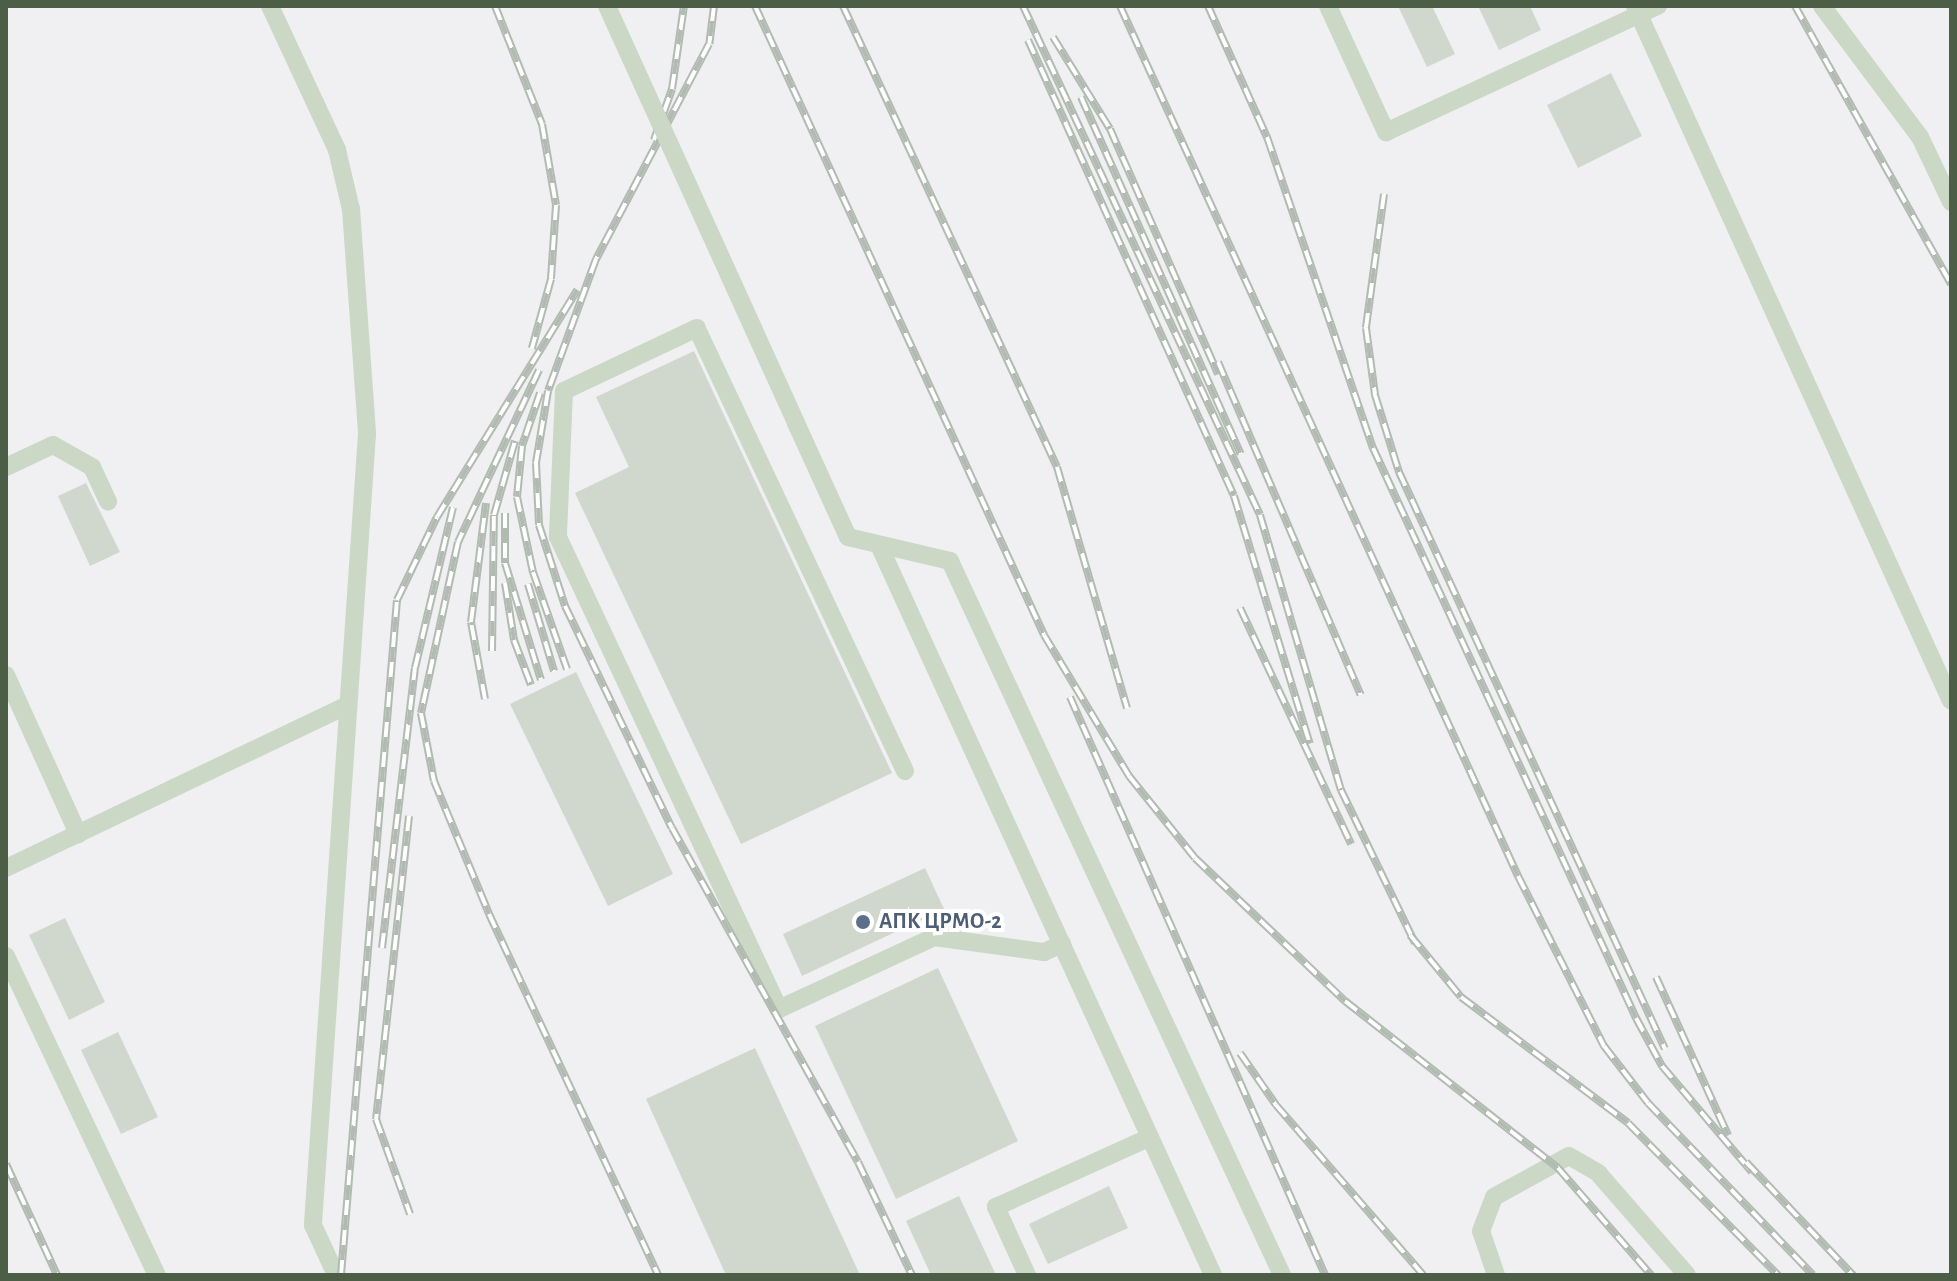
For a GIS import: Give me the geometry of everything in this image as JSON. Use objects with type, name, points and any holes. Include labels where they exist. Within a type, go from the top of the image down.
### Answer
[{"type":"lane","points":[[270,6],[337,150],[351,209],[367,434],[313,1225],[336,1275]]},
{"type":"lane","points":[[607,6],[848,537],[950,561],[1282,1275]]},
{"type":"lane","points":[[1328,6],[1386,132],[1637,10],[1658,6]]},
{"type":"lane","points":[[1822,6],[1920,137],[1951,202]]},
{"type":"lane","points":[[1637,10],[1951,701]]},
{"type":"lane","points":[[905,771],[697,328],[564,391],[558,537],[779,1009],[934,937],[1044,952],[1062,944]]},
{"type":"lane","points":[[6,467],[53,445],[92,467],[108,501]]},
{"type":"lane","points":[[879,545],[1213,1275]]},
{"type":"lane","points":[[6,675],[78,834]]},
{"type":"lane","points":[[6,868],[348,705]]},
{"type":"lane","points":[[6,956],[157,1275]]},
{"type":"lane","points":[[1027,1275],[996,1207],[1150,1137]]},
{"type":"lane","points":[[1496,1275],[1481,1239],[1494,1197],[1569,1156],[1598,1173],[1687,1275]]},
{"type":"building","points":[[1398,6],[1432,6],[1455,54],[1427,67]]},
{"type":"building","points":[[1478,6],[1530,6],[1541,30],[1499,50]]},
{"type":"building","points":[[1611,73],[1642,136],[1578,168],[1547,105]]},
{"type":"building","points":[[694,351],[892,773],[741,844],[575,493],[629,467],[596,397]]},
{"type":"building","points":[[86,483],[120,552],[90,566],[58,496]]},
{"type":"building","points":[[576,672],[673,874],[608,906],[510,704]]},
{"type":"building","points":[[925,868],[944,909],[802,976],[783,934]]},
{"type":"building","points":[[65,918],[105,1002],[69,1020],[29,935]]},
{"type":"building","points":[[938,968],[1018,1141],[896,1199],[815,1026]]},
{"type":"building","points":[[118,1032],[158,1117],[121,1134],[81,1050]]},
{"type":"building","points":[[755,1048],[860,1275],[726,1275],[646,1099]]},
{"type":"building","points":[[1109,1186],[1128,1228],[1048,1264],[1029,1224]]},
{"type":"building","points":[[959,1196],[996,1275],[931,1275],[906,1221]]},
{"type":"railway","points":[[495,6],[542,124],[556,205],[551,279],[532,348]]},
{"type":"railway","points":[[654,140],[672,89],[684,6]]},
{"type":"railway","points":[[714,6],[709,44],[596,259],[548,391],[536,463],[539,525],[565,606],[672,828],[858,1162],[912,1275]]},
{"type":"railway","points":[[755,6],[1044,635],[1129,776],[1195,858],[1345,1001],[1558,1168],[1651,1275]]},
{"type":"railway","points":[[843,6],[1057,467],[1127,708]]},
{"type":"railway","points":[[1023,6],[1260,515],[1341,790],[1415,943]]},
{"type":"railway","points":[[1120,6],[1518,876],[1604,1046],[1648,1103],[1813,1275]]},
{"type":"railway","points":[[1208,6],[1267,137],[1373,448],[1636,1018],[1662,1066],[1752,1172]]},
{"type":"railway","points":[[1795,6],[1951,284]]},
{"type":"railway","points":[[1053,37],[1110,129],[1218,374]]},
{"type":"railway","points":[[1028,40],[1234,496],[1310,744]]},
{"type":"railway","points":[[1081,97],[1241,454]]},
{"type":"railway","points":[[1384,194],[1366,328],[1375,395],[1399,472],[1665,1049]]},
{"type":"railway","points":[[341,1275],[397,600],[437,517],[577,290]]},
{"type":"railway","points":[[1218,362],[1361,695]]},
{"type":"railway","points":[[539,370],[458,542],[421,713],[434,781],[489,914],[658,1275]]},
{"type":"railway","points":[[540,393],[522,446],[517,497],[533,572],[567,669]]},
{"type":"railway","points":[[492,651],[494,515],[515,441]]},
{"type":"railway","points":[[485,699],[471,622],[486,503]]},
{"type":"railway","points":[[382,948],[415,668],[453,507]]},
{"type":"railway","points":[[505,513],[505,563],[541,680]]},
{"type":"railway","points":[[505,583],[514,640],[531,685]]},
{"type":"railway","points":[[528,584],[554,671]]},
{"type":"railway","points":[[1240,608],[1351,844]]},
{"type":"railway","points":[[1070,697],[1325,1275]]},
{"type":"railway","points":[[409,816],[376,1119],[410,1214]]},
{"type":"railway","points":[[1410,935],[1461,997],[1628,1123],[1778,1275]]},
{"type":"railway","points":[[1656,977],[1728,1135]]},
{"type":"railway","points":[[1240,1053],[1276,1105],[1423,1275]]},
{"type":"railway","points":[[1746,1162],[1853,1275]]},
{"type":"railway","points":[[6,1164],[57,1275]]},
{"type":"place","name":"АПК ЦРМО-2","points":[[863,922]]}]
